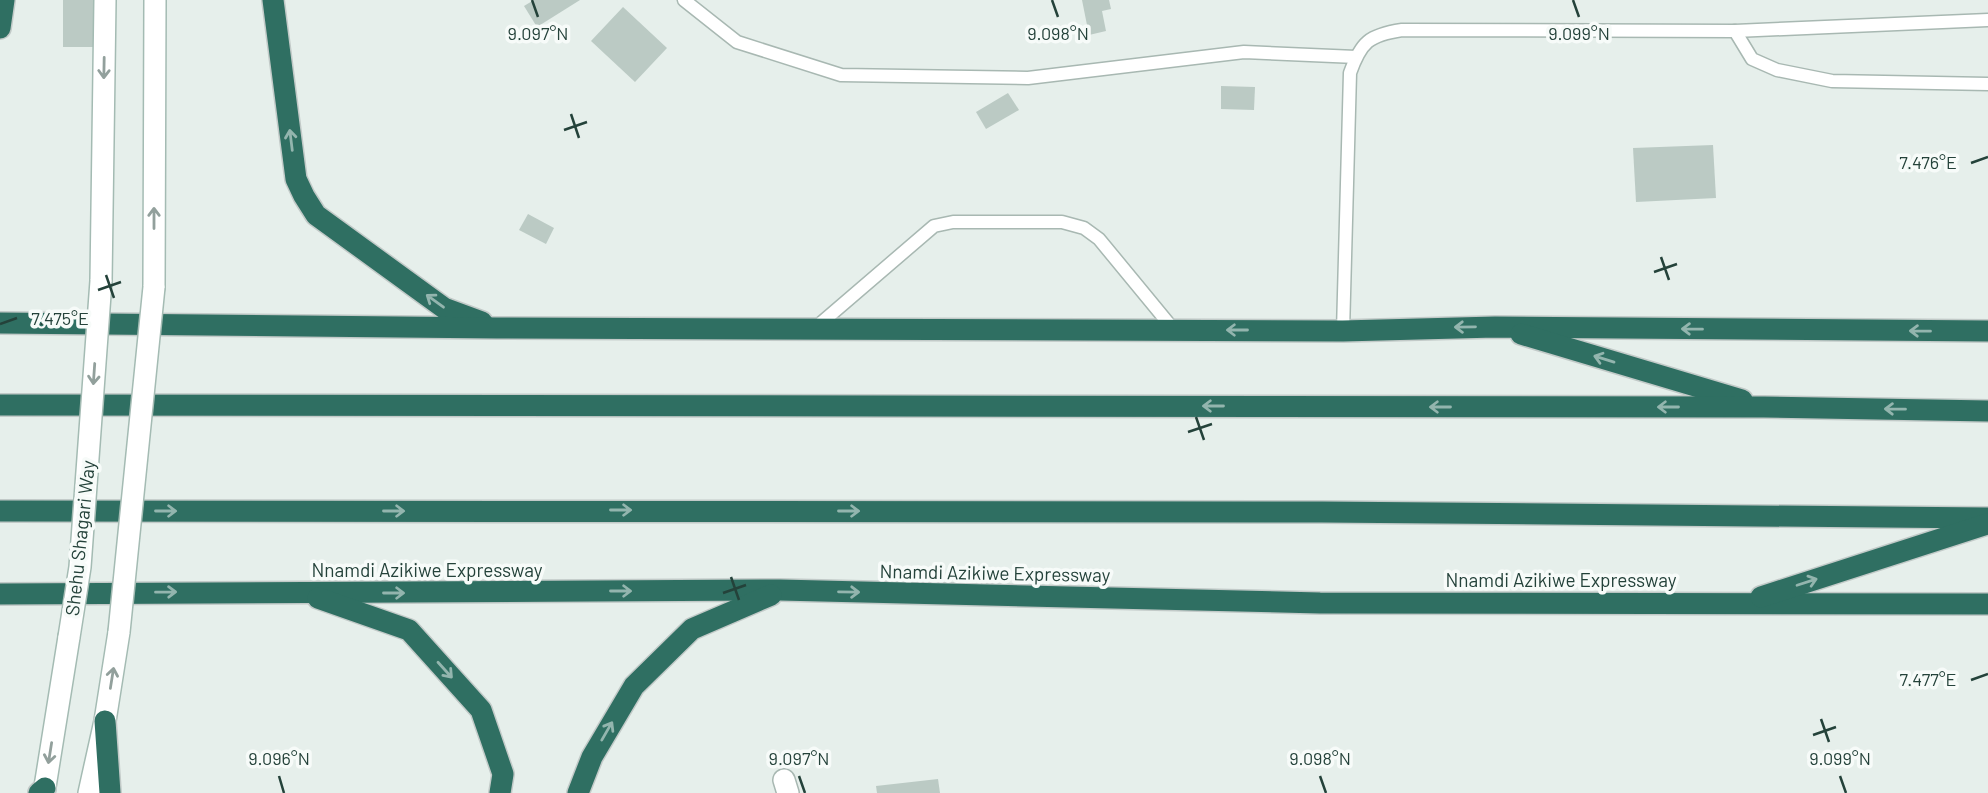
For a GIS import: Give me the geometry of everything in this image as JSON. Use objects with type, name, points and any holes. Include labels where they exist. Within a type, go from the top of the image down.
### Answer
[{"type":"highway","points":[[0,28],[4,0]]},
{"type":"highway","points":[[273,0],[296,179],[316,215],[444,308],[497,328]]},
{"type":"highway","points":[[0,323],[497,328],[1343,331],[1495,327],[1988,331]]},
{"type":"highway","points":[[1495,327],[1764,407]]},
{"type":"highway","points":[[0,405],[1764,407],[1988,411]]},
{"type":"highway","points":[[0,511],[1322,512],[1988,518]]},
{"type":"highway","points":[[1742,603],[1988,524]]},
{"type":"highway","points":[[579,793],[592,757],[634,686],[692,629],[780,590]]},
{"type":"highway","name":"Nnamdi Azikiwe Expressway","points":[[0,594],[780,590],[1320,603],[1988,604]]},
{"type":"highway","points":[[302,593],[410,630],[481,710],[503,774],[500,793]]},
{"type":"highway","points":[[105,721],[110,793]]},
{"type":"main road","name":"Shehu Shagari Way","points":[[43,791],[80,567],[102,281],[105,0]]},
{"type":"main road","points":[[89,793],[105,721],[119,632],[154,286],[155,0]]},
{"type":"lane","points":[[684,0],[737,42],[841,75],[1028,78],[1244,52],[1356,57]]},
{"type":"lane","points":[[1343,331],[1350,73],[1366,40],[1383,33],[1402,30],[1735,31],[1988,20]]},
{"type":"lane","points":[[1735,31],[1752,59],[1777,70],[1818,79],[1988,84]]},
{"type":"lane","points":[[814,329],[934,226],[953,222],[1062,222],[1084,228],[1099,239],[1174,330]]},
{"type":"building","points":[[63,0],[98,0],[99,47],[63,47]]},
{"type":"building","points":[[534,0],[580,0],[537,27],[524,6]]},
{"type":"building","points":[[1082,0],[1109,0],[1111,9],[1102,11],[1106,31],[1089,35]]},
{"type":"building","points":[[623,7],[667,48],[635,82],[591,41]]},
{"type":"building","points":[[1221,86],[1255,87],[1254,110],[1221,109]]},
{"type":"building","points":[[1008,93],[1019,110],[986,129],[976,112]]},
{"type":"building","points":[[1713,145],[1716,198],[1636,202],[1633,148]]},
{"type":"building","points":[[528,214],[554,228],[546,244],[519,230]]},
{"type":"building","points":[[938,779],[940,793],[877,793],[876,786]]}]
